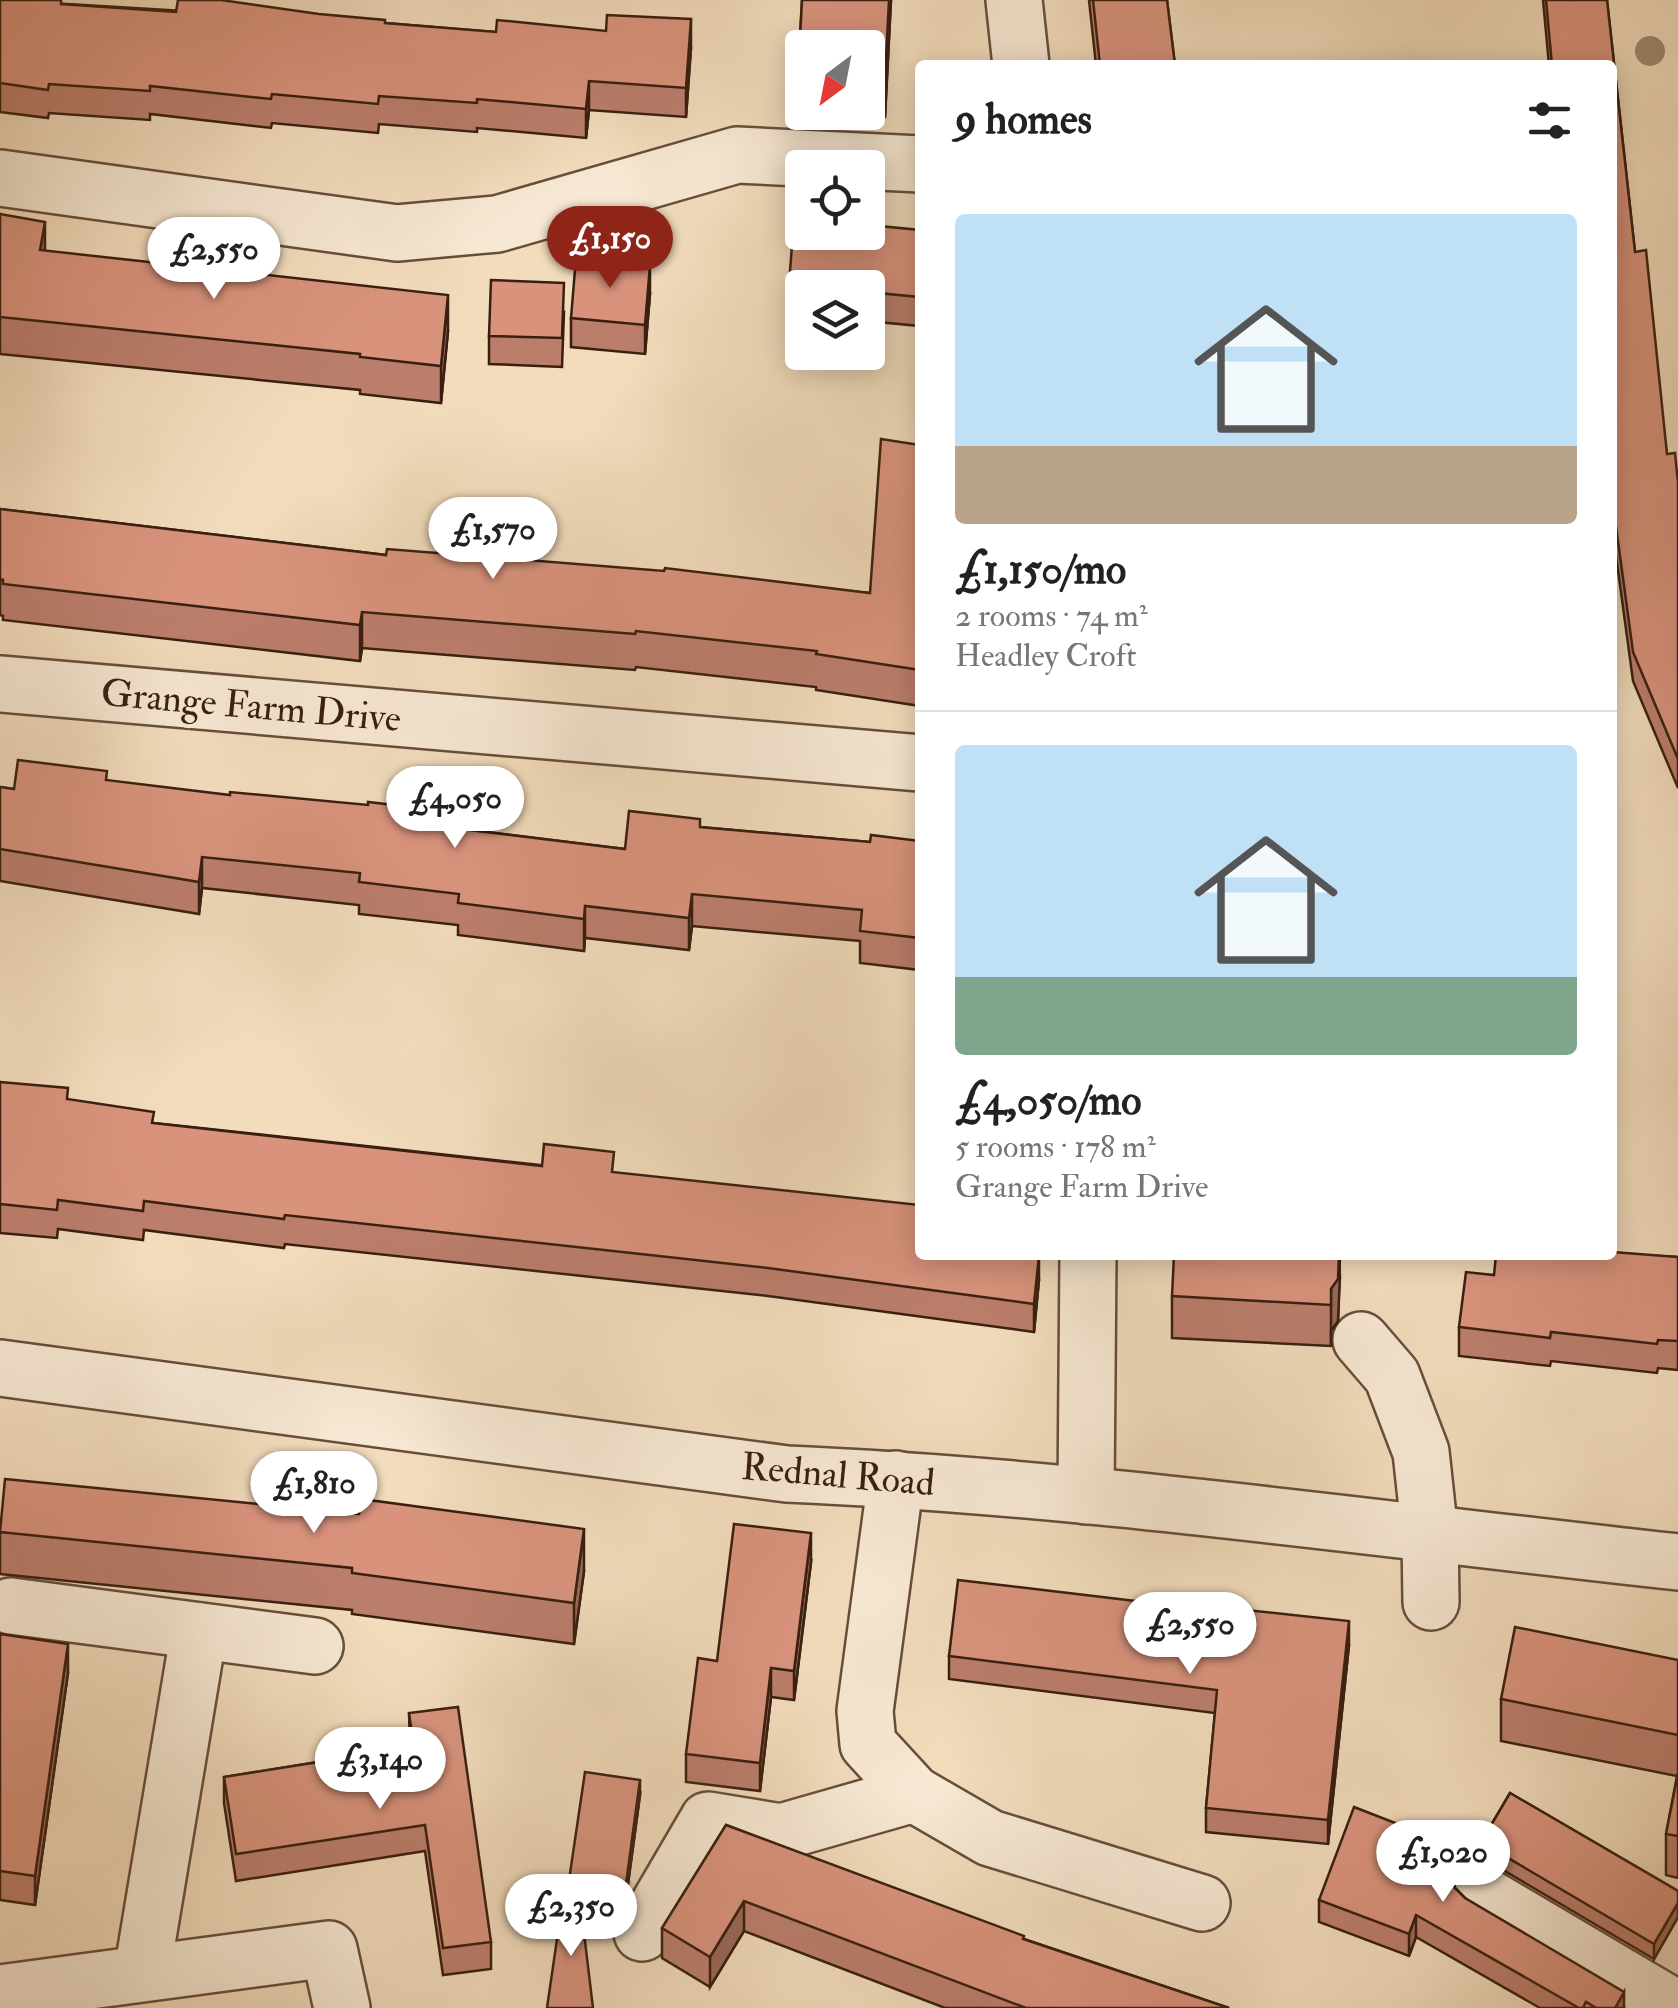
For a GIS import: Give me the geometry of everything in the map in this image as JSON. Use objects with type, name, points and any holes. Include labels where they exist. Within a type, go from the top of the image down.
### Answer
[{"type":"street","points":[[1014,0],[1020,60]]},
{"type":"street","points":[[0,178],[397,233],[497,224],[737,155],[915,164]]},
{"type":"street","name":"Grange Farm Drive","points":[[0,684],[915,763]]},
{"type":"street","points":[[1086,1496],[1088,1260]]},
{"type":"street","points":[[1361,1340],[1392,1376],[1421,1452],[1430,1535],[1431,1602]]},
{"type":"street","name":"Rednal Road","points":[[0,1368],[787,1474],[896,1479],[1086,1496],[1678,1562]]},
{"type":"street","points":[[896,1479],[864,1711],[868,1744],[914,1794],[990,1838],[1202,1903]]},
{"type":"street","points":[[12,1606],[315,1646]]},
{"type":"street","points":[[142,1973],[200,1631]]},
{"type":"street","points":[[642,1933],[708,1820],[781,1832],[914,1794]]},
{"type":"street","points":[[1482,1894],[1675,2008]]},
{"type":"street","points":[[0,1993],[329,1949],[342,2008]]},
{"type":"building","points":[[0,0],[61,0],[61,4],[176,12],[178,0],[221,0],[385,23],[496,32],[497,20],[606,31],[607,15],[691,19],[686,88],[589,81],[586,109],[477,99],[477,103],[379,96],[378,104],[272,94],[271,99],[150,86],[150,91],[49,84],[48,90],[0,83]]},
{"type":"building","points":[[802,0],[889,0],[885,79],[885,30],[800,30]]},
{"type":"building","points":[[1093,0],[1167,0],[1174,60],[1099,60]]},
{"type":"building","points":[[1546,0],[1607,0],[1614,60],[1552,60]]},
{"type":"building","points":[[1617,90],[1635,252],[1646,250],[1667,454],[1675,453],[1678,483],[1678,759],[1633,652],[1617,534]]},
{"type":"building","points":[[0,214],[45,222],[40,250],[448,295],[441,366],[0,317]]},
{"type":"building","points":[[885,227],[915,230],[915,297],[885,294],[885,270],[790,270],[792,250],[885,250]]},
{"type":"building","points":[[576,258],[650,265],[645,325],[571,318]]},
{"type":"building","points":[[491,280],[564,283],[562,338],[489,336]]},
{"type":"building","points":[[881,439],[915,444],[915,669],[816,654],[817,651],[636,631],[635,634],[362,612],[360,625],[3,584],[0,509],[386,555],[387,549],[664,571],[665,568],[870,593]]},
{"type":"building","points":[[18,760],[107,771],[106,780],[230,795],[438,810],[436,826],[625,849],[629,811],[700,819],[700,827],[870,842],[871,835],[915,840],[915,937],[860,931],[862,910],[692,894],[689,918],[585,906],[584,919],[458,903],[459,894],[359,882],[360,873],[202,857],[199,882],[0,849],[0,787],[14,789]]},
{"type":"building","points":[[0,1082],[68,1088],[67,1099],[154,1112],[152,1123],[542,1166],[544,1144],[614,1152],[612,1172],[915,1204],[915,1260],[1038,1260],[1034,1304],[768,1268],[144,1201],[143,1211],[58,1200],[57,1210],[0,1204]]},
{"type":"building","points":[[1617,1252],[1678,1257],[1678,1341],[1658,1340],[1657,1344],[1551,1332],[1550,1338],[1459,1327],[1466,1272],[1494,1275],[1496,1260],[1617,1260]]},
{"type":"building","points":[[1174,1260],[1339,1260],[1331,1305],[1172,1296]]},
{"type":"building","points":[[5,1479],[359,1514],[361,1499],[584,1529],[574,1603],[352,1573],[352,1568],[0,1532]]},
{"type":"building","points":[[734,1524],[811,1533],[794,1671],[771,1668],[760,1763],[686,1754],[698,1658],[717,1661]]},
{"type":"building","points":[[958,1580],[1349,1621],[1328,1820],[1206,1808],[1217,1690],[949,1656]]},
{"type":"building","points":[[1515,1627],[1678,1660],[1678,1735],[1501,1699]]},
{"type":"building","points":[[0,1634],[68,1644],[35,1876],[0,1871]]},
{"type":"building","points":[[458,1707],[491,1942],[443,1948],[425,1825],[236,1854],[224,1777],[414,1747],[409,1713]]},
{"type":"building","points":[[585,1772],[640,1780],[626,1884],[612,1913],[568,1887]]},
{"type":"building","points":[[1678,1773],[1678,1836],[1666,1834]]},
{"type":"building","points":[[1510,1793],[1678,1891],[1678,1903],[1654,1944],[1498,1852],[1477,1849]]},
{"type":"building","points":[[1354,1807],[1462,1849],[1451,1872],[1455,1888],[1465,1898],[1624,1992],[1615,2008],[1596,2008],[1586,2002],[1579,2008],[1416,1915],[1409,1934],[1319,1900]]},
{"type":"building","points":[[726,1825],[1024,1936],[1023,1939],[1229,2008],[1026,2008],[744,1901],[710,1957],[662,1928]]},
{"type":"building","points":[[564,1891],[579,1891],[593,2008],[547,2008]]}]
